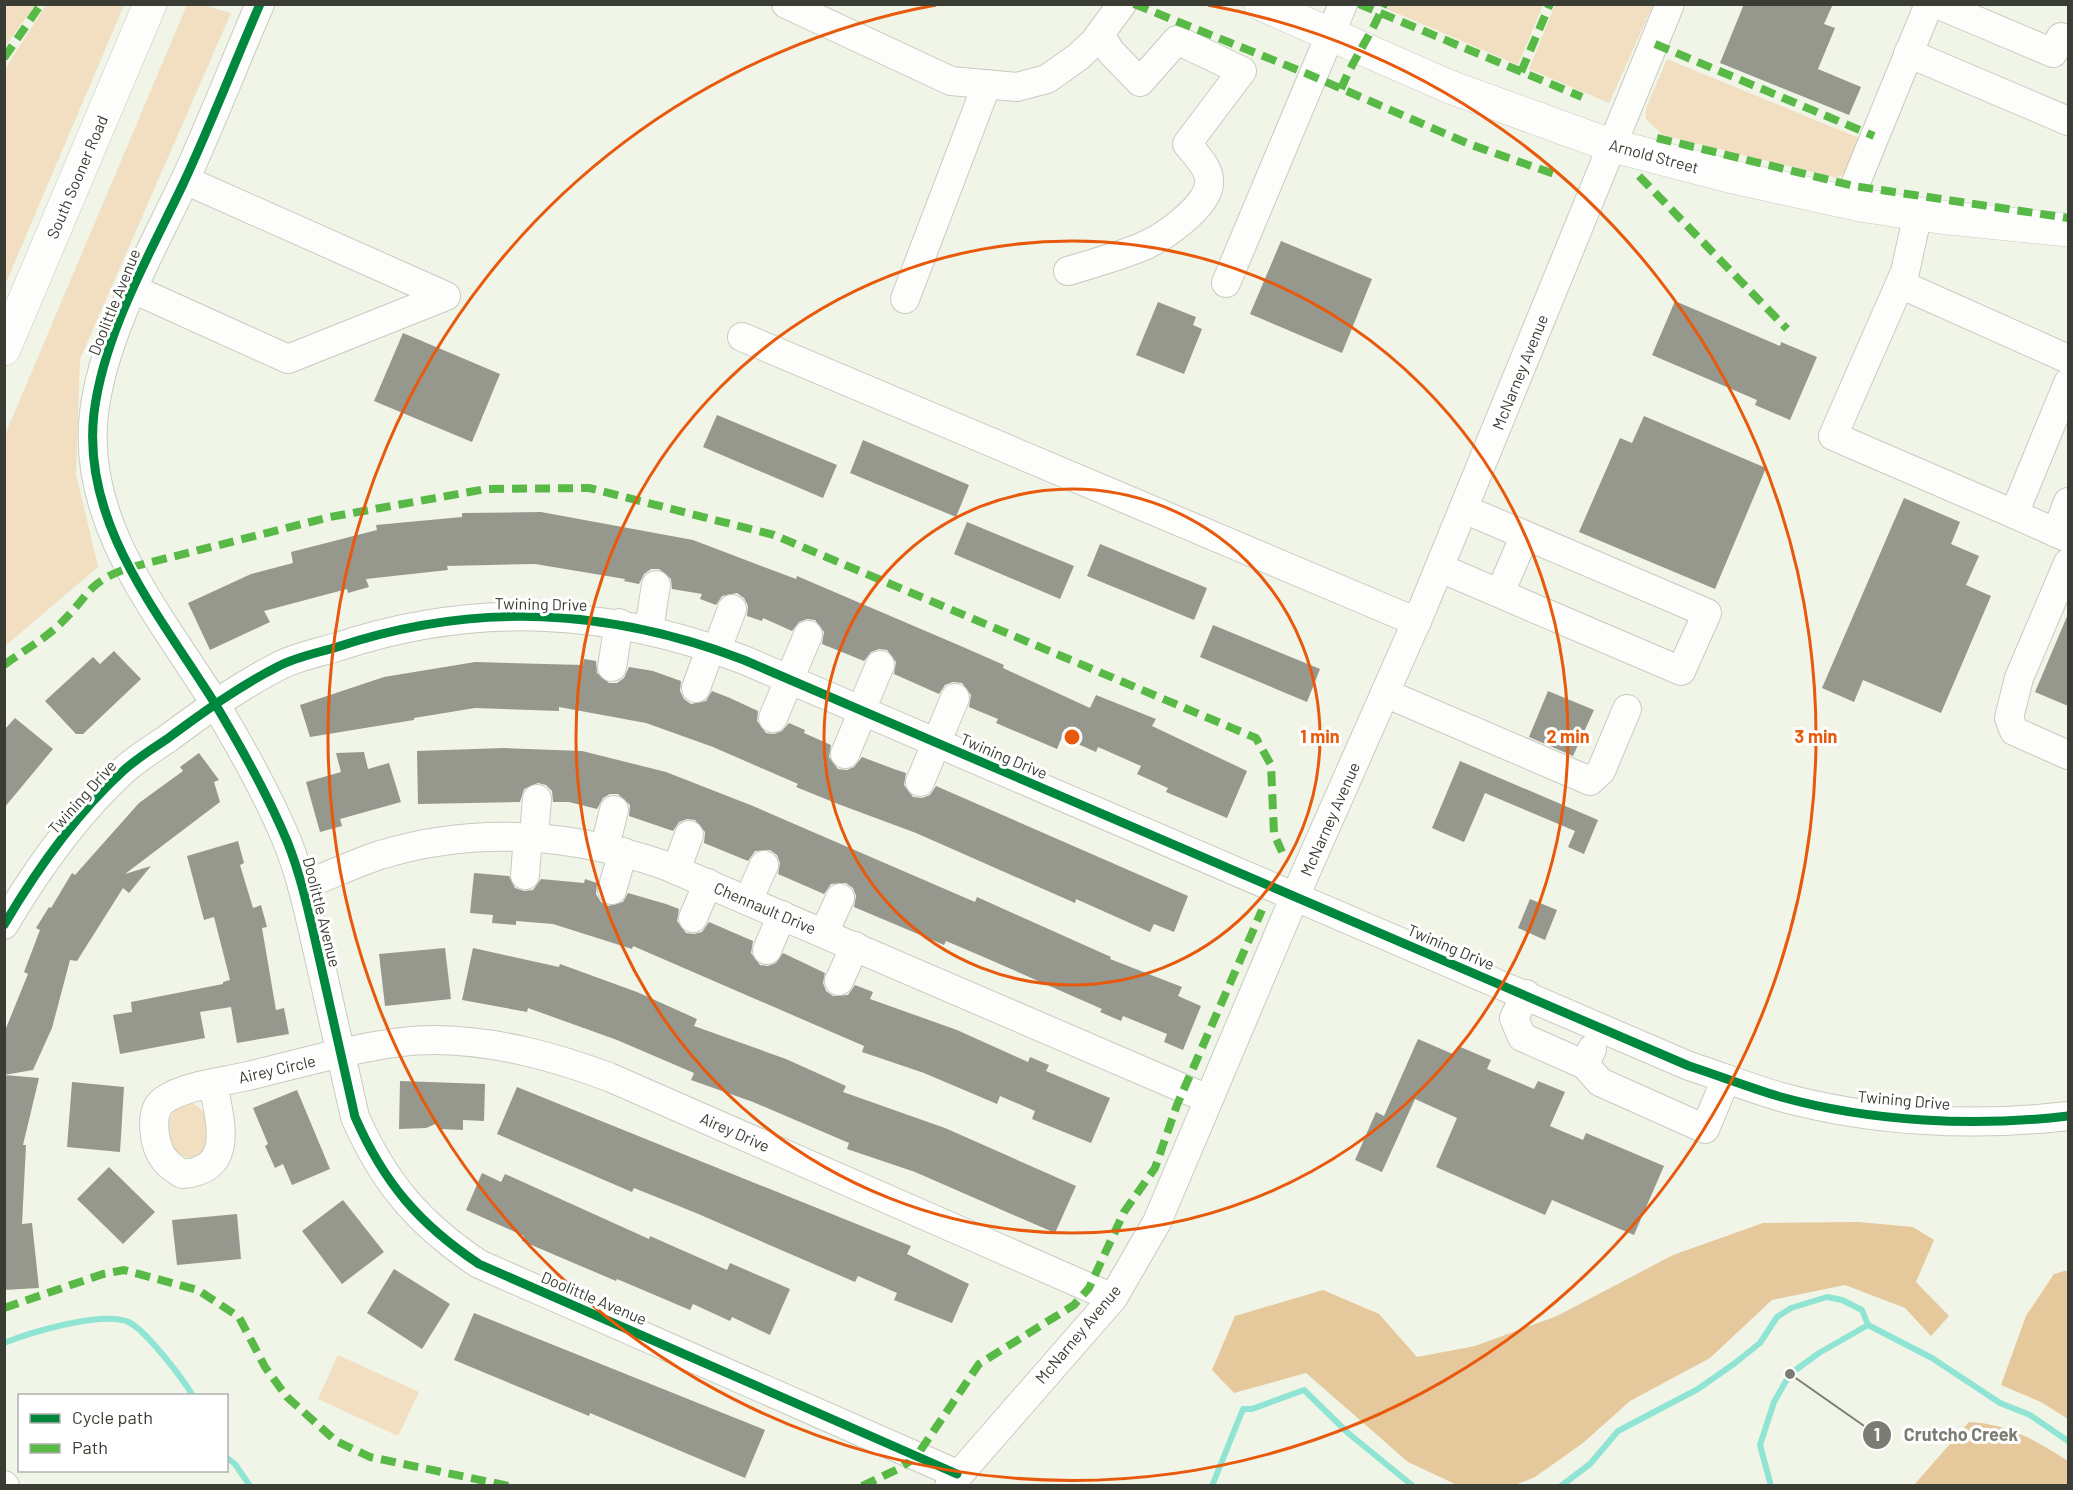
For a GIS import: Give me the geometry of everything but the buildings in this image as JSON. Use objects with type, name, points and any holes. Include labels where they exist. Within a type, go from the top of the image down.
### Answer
[{"type":"main road","name":"South Sooner Road","points":[[4,349],[150,4]]},
{"type":"main road","name":"Arnold Street","points":[[1261,4],[1329,36],[1450,87],[1613,146],[1733,177],[1848,202],[1918,213],[2068,230]]},
{"type":"street","name":"Doolittle Avenue","points":[[260,4],[185,180],[133,289],[105,365],[94,412],[93,460],[107,518],[128,568],[215,704],[257,777],[288,842],[302,886],[355,1117],[370,1150],[403,1200],[450,1244],[505,1277],[707,1362],[953,1480]]},
{"type":"street","points":[[786,4],[951,81],[1017,87],[1047,79],[1078,57],[1100,35],[1122,4]]},
{"type":"street","points":[[1226,283],[1343,4]]},
{"type":"street","name":"McNarney Avenue","points":[[953,1480],[1113,1298],[1157,1222],[1295,897],[1440,568],[1671,4]]},
{"type":"street","points":[[1848,202],[1929,4]]},
{"type":"street","points":[[1937,4],[2053,53],[2066,32]]},
{"type":"street","points":[[1068,271],[1141,247],[1192,213],[1204,198],[1209,183],[1207,170],[1187,144],[1242,71],[1177,40],[1140,82],[1111,52],[1100,35]]},
{"type":"street","points":[[1908,53],[2068,122]]},
{"type":"street","points":[[905,299],[987,84]]},
{"type":"street","points":[[133,289],[288,358],[446,296],[185,180]]},
{"type":"street","points":[[1918,213],[1905,272],[1833,436],[2062,535],[2068,502]]},
{"type":"street","points":[[1900,284],[2068,359]]},
{"type":"street","points":[[742,337],[1417,622]]},
{"type":"street","points":[[2014,514],[2068,383]]},
{"type":"street","points":[[1440,568],[1682,671],[1707,613],[1464,509]]},
{"type":"street","points":[[1500,593],[1525,535]]},
{"type":"street","points":[[2068,562],[2019,678],[2008,718],[2014,731],[2068,755]]},
{"type":"street","points":[[649,629],[656,585]]},
{"type":"street","points":[[696,688],[732,609]]},
{"type":"street","name":"Twining Drive","points":[[4,925],[27,886],[76,820],[116,778],[215,704],[278,666],[355,640],[417,625],[555,615],[649,629],[714,648],[1526,994],[1689,1066],[1782,1097],[1871,1114],[2025,1121],[2068,1116]]},
{"type":"street","points":[[612,667],[619,623]]},
{"type":"street","points":[[773,718],[808,635]]},
{"type":"street","points":[[845,754],[880,665]]},
{"type":"street","points":[[1385,693],[1590,781],[1601,771],[1627,709]]},
{"type":"street","points":[[920,782],[955,698]]},
{"type":"street","points":[[525,875],[537,799]]},
{"type":"street","points":[[612,890],[614,810]]},
{"type":"street","name":"Chennault Drive","points":[[302,886],[380,855],[443,841],[499,835],[531,836],[614,849],[708,883],[1208,1099]]},
{"type":"street","points":[[676,870],[689,835]]},
{"type":"street","points":[[748,901],[764,865]]},
{"type":"street","points":[[693,918],[708,883]]},
{"type":"street","points":[[824,933],[840,898]]},
{"type":"street","points":[[767,950],[782,915]]},
{"type":"street","points":[[839,981],[855,946]]},
{"type":"street","points":[[1526,994],[1514,1018],[1522,1036],[1585,1065],[1600,1083],[1705,1129],[1726,1078]]},
{"type":"street","points":[[1585,1065],[1601,1027]]},
{"type":"street","name":"Airey Drive","points":[[341,1055],[405,1041],[435,1040],[475,1041],[561,1059],[609,1077],[1113,1298]]},
{"type":"street","name":"Airey Circle","points":[[213,1084],[341,1055]]},
{"type":"shaded area","points":[[1389,4],[1543,5],[1518,65],[1387,9]]},
{"type":"shaded area","points":[[4,5],[35,5],[5,47]]},
{"type":"shaded area","points":[[46,5],[124,5],[5,285],[5,69]]},
{"type":"shaded area","points":[[187,5],[203,5],[231,13],[80,359],[76,474],[98,567],[5,646],[5,435]]},
{"type":"shaded area","points":[[1555,5],[1653,5],[1609,103],[1529,69]]},
{"type":"shaded area","points":[[1667,59],[1859,138],[1846,173],[1837,178],[1663,135],[1646,119],[1646,108]]},
{"type":"shaded area","points":[[185,1101],[198,1107],[207,1120],[209,1140],[197,1158],[185,1157],[171,1144],[169,1124],[177,1107]]},
{"type":"shaded area","points":[[1859,1222],[1913,1227],[1934,1240],[1916,1282],[1949,1316],[1931,1336],[1905,1308],[1845,1285],[1772,1300],[1710,1358],[1630,1401],[1583,1443],[1535,1477],[1515,1485],[1457,1485],[1408,1462],[1306,1373],[1234,1393],[1212,1370],[1235,1316],[1323,1290],[1379,1314],[1417,1357],[1475,1346],[1557,1316],[1673,1255],[1763,1223]]},
{"type":"shaded area","points":[[2068,1270],[2068,1419],[2041,1402],[2001,1385],[2026,1316],[2054,1274]]},
{"type":"shaded area","points":[[338,1355],[419,1392],[398,1436],[318,1399]]},
{"type":"shaded area","points":[[1969,1422],[1995,1426],[2021,1434],[2068,1461],[2068,1485],[1914,1485]]},
{"type":"waterway","points":[[1561,1486],[1590,1464],[1618,1431],[1698,1389],[1735,1363],[1760,1343],[1777,1317],[1791,1308],[1827,1297],[1842,1300],[1862,1310],[1868,1325]]},
{"type":"waterway","points":[[4,1343],[47,1329],[83,1321],[99,1319],[126,1321],[152,1342],[192,1394]]},
{"type":"waterway","points":[[1868,1325],[1932,1358],[2000,1403],[2030,1415],[2068,1441]]},
{"type":"waterway","points":[[1771,1486],[1760,1445],[1774,1402],[1790,1374],[1819,1353],[1868,1325]]},
{"type":"waterway","points":[[1212,1486],[1243,1409],[1252,1409],[1304,1390],[1348,1433],[1413,1486]]},
{"type":"waterway","points":[[228,1459],[235,1464],[250,1486]]},
{"type":"marked path","points":[[4,58],[41,4]]},
{"type":"marked path","points":[[1134,4],[1303,72],[1469,144],[1554,174]]},
{"type":"marked path","points":[[1359,4],[1582,97]]},
{"type":"marked path","points":[[1341,89],[1384,4]]},
{"type":"marked path","points":[[1521,72],[1550,4]]},
{"type":"marked path","points":[[1655,44],[1874,136]]},
{"type":"marked path","points":[[1657,138],[1854,186],[2068,218]]},
{"type":"marked path","points":[[1639,176],[1787,329]]},
{"type":"marked path","points":[[4,665],[55,629],[96,585],[128,568],[330,517],[486,489],[589,488],[774,535],[1256,738],[1271,765],[1274,834],[1282,852]]},
{"type":"marked path","points":[[862,1486],[898,1469],[916,1457],[979,1364],[1074,1305],[1089,1288],[1124,1212],[1155,1168],[1177,1105],[1262,910]]},
{"type":"marked path","points":[[4,1308],[103,1274],[124,1270],[198,1290],[239,1317],[265,1367],[287,1397],[336,1441],[370,1457],[509,1486]]},
{"type":"cycle path","points":[[260,4],[194,160],[130,294],[107,353],[94,413],[93,453],[100,492],[112,530],[128,566],[234,736],[287,841],[309,913],[355,1117],[366,1141],[405,1200],[438,1233],[479,1264],[957,1474]]},
{"type":"cycle path","points":[[4,925],[58,843],[105,788],[139,758],[220,701],[277,667],[299,658],[389,632],[440,622],[491,617],[542,617],[592,621],[643,630],[744,660],[1689,1066],[1758,1090],[1816,1105],[1887,1117],[1997,1121],[2068,1116]]},
{"type":"place","name":"Crutcho Creek","points":[[1790,1374]]}]
